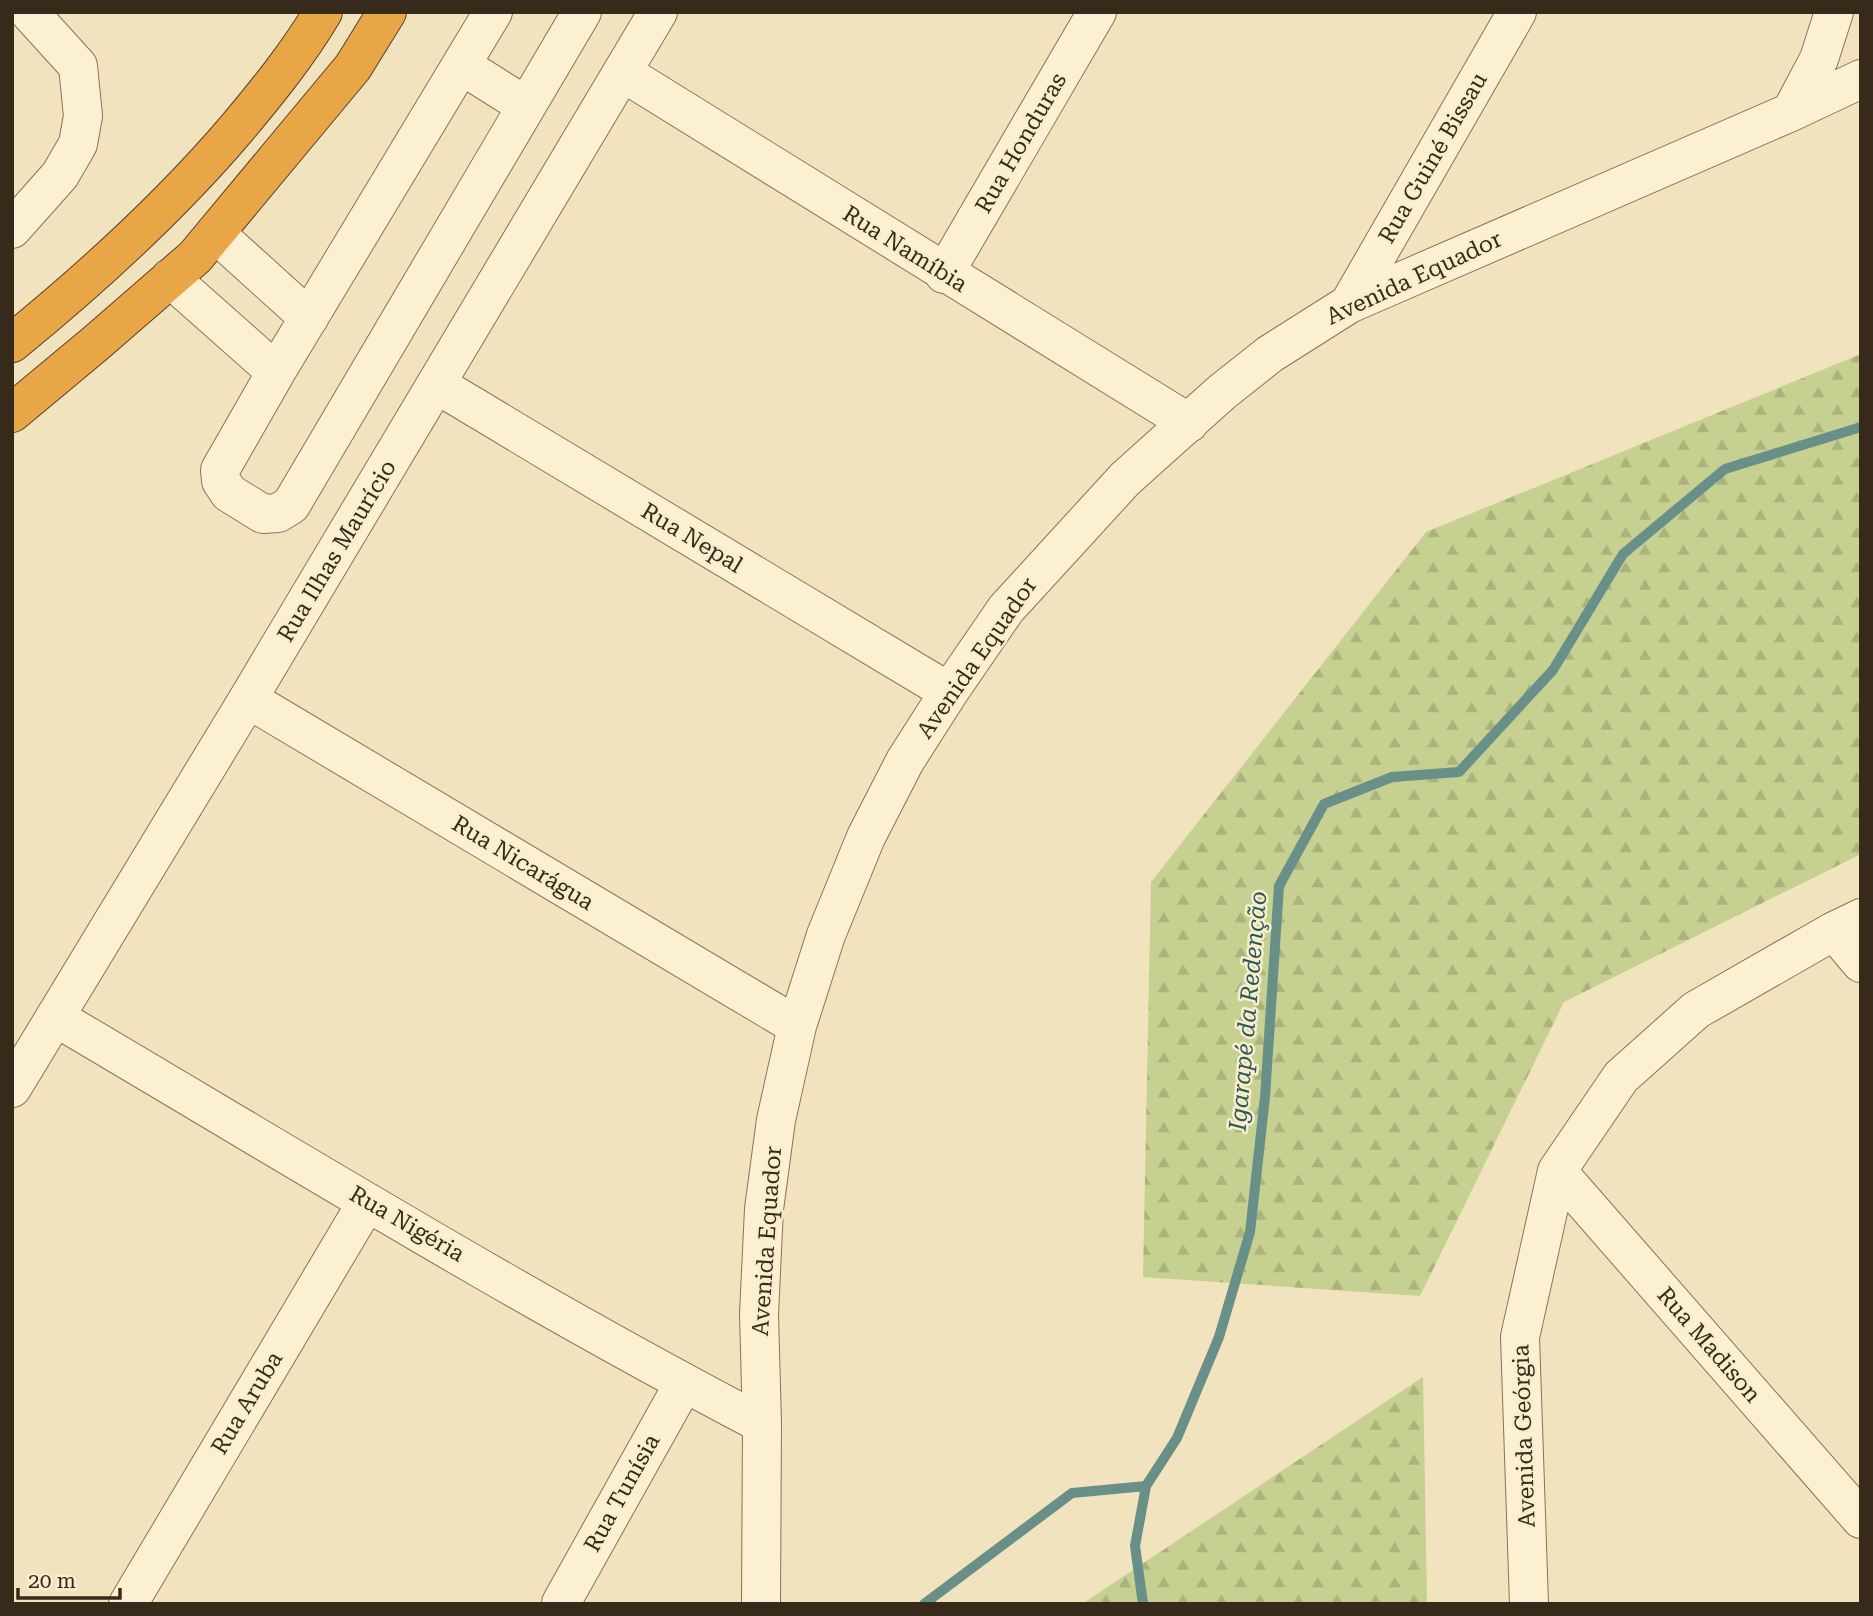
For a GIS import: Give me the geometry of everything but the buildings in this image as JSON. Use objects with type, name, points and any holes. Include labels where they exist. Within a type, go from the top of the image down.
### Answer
[{"type":"highway","points":[[12,344],[156,217],[264,96],[303,46],[323,12]]},
{"type":"highway","points":[[12,413],[195,257],[354,67],[387,12]]},
{"type":"street","points":[[12,229],[60,175],[78,144],[83,116],[78,66],[29,12]]},
{"type":"street","points":[[493,12],[220,470],[221,481],[229,493],[263,514],[278,513],[291,505],[582,12]]},
{"type":"street","name":"Rua Ilhas Maurício","points":[[12,1088],[248,699],[658,12]]},
{"type":"street","name":"Rua Honduras","points":[[944,274],[1097,12]]},
{"type":"street","name":"Rua Guiné Bissau","points":[[1349,304],[1517,12]]},
{"type":"street","points":[[1791,112],[1819,58],[1834,12]]},
{"type":"street","points":[[461,65],[526,106]]},
{"type":"street","name":"Rua Namíbia","points":[[622,72],[944,274],[1189,423]]},
{"type":"street","name":"Avenida Equador","points":[[761,1604],[760,1314],[764,1209],[776,1120],[797,1026],[827,935],[866,837],[905,761],[948,692],[1006,609],[1063,543],[1125,479],[1222,392],[1270,354],[1349,304],[1861,79]]},
{"type":"street","points":[[215,233],[309,318]]},
{"type":"street","points":[[170,278],[222,327],[276,372]]},
{"type":"street","name":"Rua Nepal","points":[[436,384],[948,692]]},
{"type":"street","name":"Rua Nicarágua","points":[[248,699],[797,1026]]},
{"type":"street","points":[[1847,925],[1861,963]]},
{"type":"street","name":"Avenida Geórgia","points":[[1529,1604],[1520,1337],[1557,1171],[1621,1077],[1696,1010],[1847,925]]},
{"type":"street","name":"Rua Nigéria","points":[[55,1017],[367,1202],[684,1383],[762,1423]]},
{"type":"street","name":"Rua Madison","points":[[1557,1171],[1861,1519]]},
{"type":"street","name":"Rua Aruba","points":[[128,1604],[367,1202]]},
{"type":"street","name":"Rua Tunísia","points":[[561,1603],[684,1383]]},
{"type":"green space","points":[[1861,354],[1861,854],[1564,1002],[1420,1296],[1143,1277],[1151,882],[1426,532]]},
{"type":"green space","points":[[1423,1377],[1427,1604],[1082,1604]]},
{"type":"waterway","name":"Igarapé da Redenção","points":[[1143,1604],[1135,1546],[1146,1486],[1177,1438],[1219,1337],[1250,1232],[1265,1097],[1279,886],[1324,804],[1392,777],[1459,772],[1553,670],[1623,554],[1725,469],[1861,427]]},
{"type":"waterway","points":[[924,1604],[1072,1493],[1146,1486]]}]
